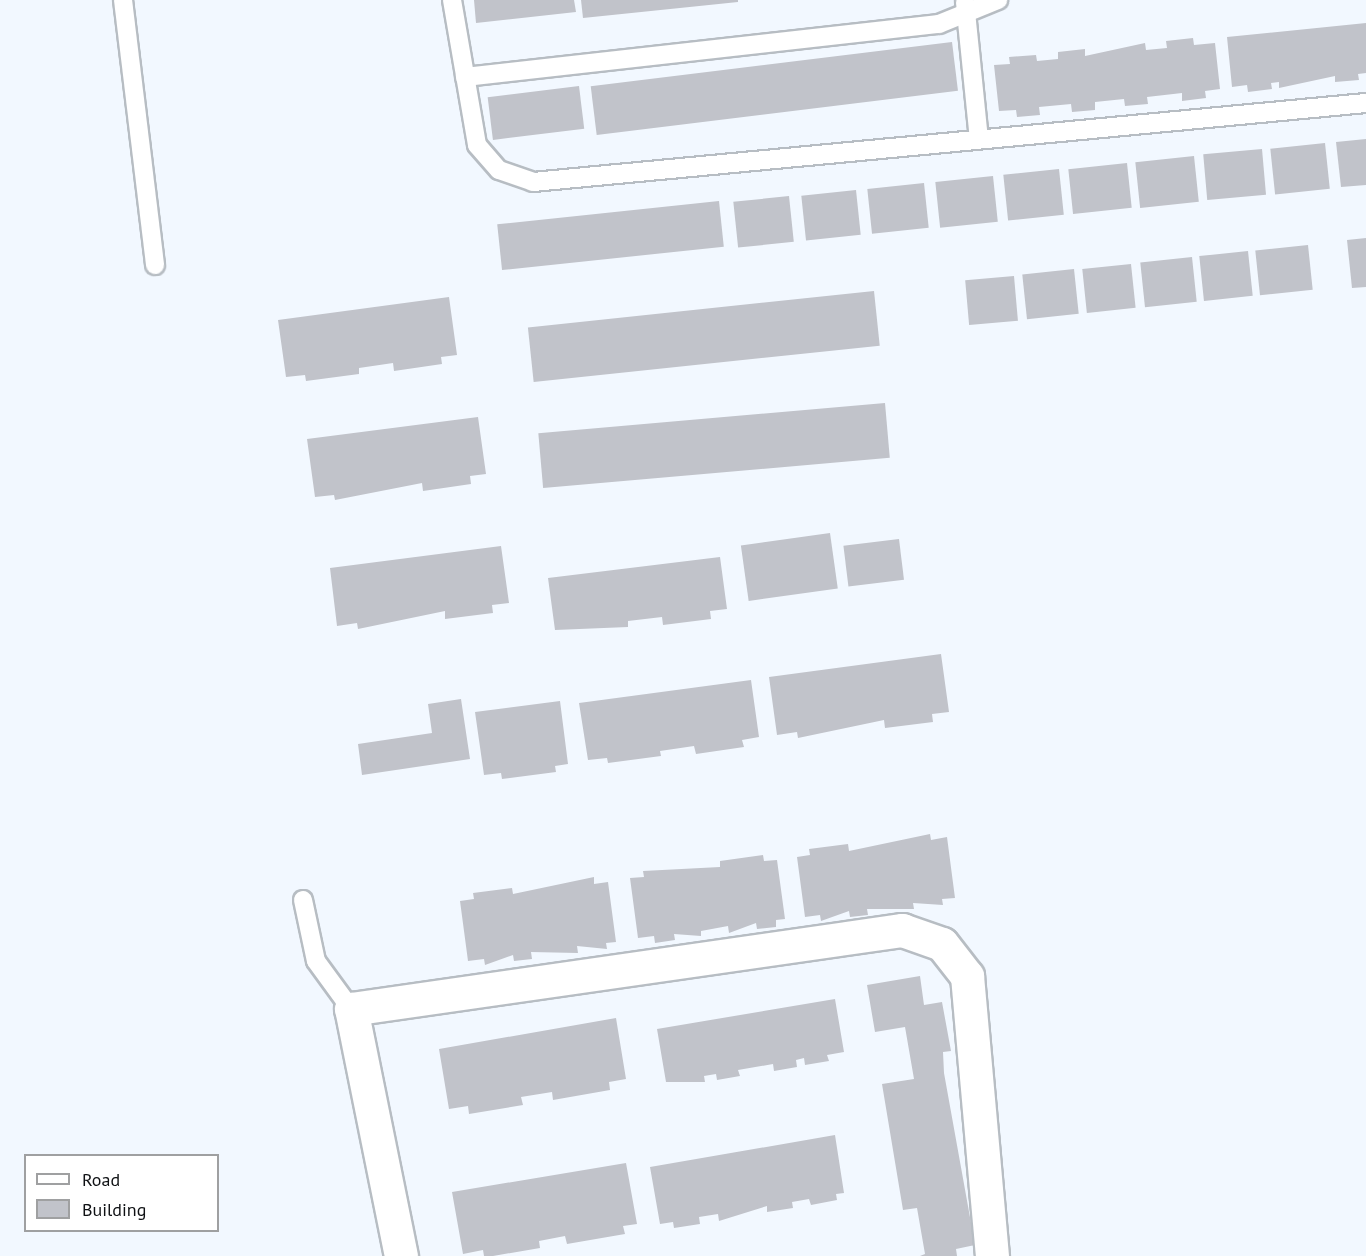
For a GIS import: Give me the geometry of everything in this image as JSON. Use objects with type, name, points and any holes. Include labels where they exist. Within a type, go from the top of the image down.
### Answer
[{"type":"street","points":[[401,1256],[351,1009],[902,930],[930,936],[961,964],[971,990],[992,1256]]},
{"type":"lane","points":[[123,0],[155,265]]},
{"type":"lane","points":[[452,0],[477,145],[499,170],[533,182],[1366,103]]},
{"type":"lane","points":[[465,77],[939,24],[965,6],[998,0]]},
{"type":"lane","points":[[965,6],[980,139]]},
{"type":"lane","points":[[303,900],[316,961],[351,1009]]},
{"type":"building","points":[[474,0],[574,0],[576,12],[476,23]]},
{"type":"building","points":[[581,0],[738,0],[738,2],[583,18]]},
{"type":"building","points":[[1366,23],[1366,73],[1358,74],[1359,80],[1335,82],[1335,76],[1279,88],[1279,82],[1271,83],[1272,89],[1248,92],[1247,85],[1232,87],[1227,37]]},
{"type":"building","points":[[1193,38],[1194,45],[1215,43],[1220,89],[1205,91],[1206,98],[1182,101],[1182,93],[1147,97],[1148,104],[1125,106],[1124,99],[1095,102],[1095,110],[1072,112],[1071,104],[1039,107],[1040,115],[1017,117],[1016,110],[999,111],[994,65],[1010,64],[1009,57],[1036,55],[1037,61],[1058,59],[1058,52],[1085,49],[1085,56],[1145,43],[1146,50],[1167,48],[1166,41]]},
{"type":"building","points":[[952,42],[958,91],[597,135],[591,86]]},
{"type":"building","points":[[579,86],[584,129],[493,140],[488,97]]},
{"type":"building","points":[[1366,139],[1366,185],[1341,187],[1336,142]]},
{"type":"building","points":[[1325,143],[1330,189],[1275,194],[1270,149]]},
{"type":"building","points":[[1262,149],[1266,195],[1207,200],[1203,154]]},
{"type":"building","points":[[1194,156],[1199,202],[1140,208],[1135,162]]},
{"type":"building","points":[[1127,163],[1132,208],[1073,214],[1068,169]]},
{"type":"building","points":[[1059,169],[1064,215],[1008,221],[1003,175]]},
{"type":"building","points":[[993,176],[998,222],[940,228],[935,182]]},
{"type":"building","points":[[924,183],[929,228],[872,234],[867,189]]},
{"type":"building","points":[[856,190],[861,235],[806,241],[801,196]]},
{"type":"building","points":[[789,196],[794,242],[738,248],[733,202]]},
{"type":"building","points":[[719,201],[724,247],[502,270],[497,224]]},
{"type":"building","points":[[1366,238],[1366,287],[1352,288],[1347,240]]},
{"type":"building","points":[[1308,245],[1313,290],[1260,295],[1255,251]]},
{"type":"building","points":[[1248,251],[1253,296],[1204,301],[1199,256]]},
{"type":"building","points":[[1192,257],[1197,302],[1145,307],[1140,262]]},
{"type":"building","points":[[1131,264],[1136,308],[1087,313],[1082,269]]},
{"type":"building","points":[[1074,269],[1079,314],[1027,319],[1022,274]]},
{"type":"building","points":[[1014,276],[1018,321],[969,325],[965,280]]},
{"type":"building","points":[[874,291],[880,346],[534,382],[528,327]]},
{"type":"building","points":[[449,297],[457,355],[441,357],[442,364],[394,371],[393,363],[359,368],[359,374],[306,381],[305,375],[286,377],[278,320]]},
{"type":"building","points":[[885,403],[890,458],[543,488],[538,433]]},
{"type":"building","points":[[478,417],[486,474],[470,476],[471,484],[423,491],[422,483],[335,500],[334,495],[315,497],[307,439]]},
{"type":"building","points":[[830,533],[838,588],[749,601],[741,546]]},
{"type":"building","points":[[899,539],[904,580],[848,587],[843,546]]},
{"type":"building","points":[[501,546],[509,603],[492,605],[493,613],[445,619],[445,611],[358,629],[357,623],[337,626],[330,568]]},
{"type":"building","points":[[720,557],[727,609],[710,611],[711,619],[663,625],[662,617],[628,621],[628,627],[555,630],[548,578]]},
{"type":"building","points":[[941,654],[949,712],[932,714],[933,722],[885,728],[884,720],[798,738],[797,732],[777,735],[769,677]]},
{"type":"building","points":[[751,680],[759,737],[742,740],[744,747],[696,754],[694,746],[660,751],[661,756],[608,763],[607,758],[588,760],[579,703]]},
{"type":"building","points":[[461,699],[470,759],[362,775],[358,744],[432,733],[428,704]]},
{"type":"building","points":[[560,701],[568,764],[555,766],[556,772],[502,779],[501,773],[484,775],[475,712]]},
{"type":"building","points":[[930,834],[931,840],[947,837],[955,898],[942,899],[943,905],[913,903],[914,909],[867,909],[868,915],[850,917],[849,911],[821,921],[820,915],[805,917],[797,857],[810,855],[809,849],[848,844],[849,851]]},
{"type":"building","points":[[763,855],[764,861],[777,860],[785,919],[776,920],[776,927],[757,929],[756,923],[729,933],[728,926],[701,931],[701,936],[674,934],[675,940],[655,943],[654,936],[638,938],[630,878],[644,877],[643,871],[720,867],[720,861]]},
{"type":"building","points":[[594,877],[594,884],[608,882],[616,942],[606,943],[607,949],[577,946],[578,953],[531,952],[532,959],[514,961],[513,955],[485,965],[484,959],[468,961],[460,901],[474,899],[473,893],[512,888],[513,894]]},
{"type":"building","points":[[920,976],[924,1005],[942,1002],[951,1051],[943,1052],[944,1073],[975,1245],[956,1249],[957,1256],[920,1256],[925,1254],[917,1208],[903,1210],[882,1084],[914,1079],[905,1027],[875,1032],[867,985]]},
{"type":"building","points":[[835,999],[844,1052],[827,1055],[829,1061],[805,1065],[804,1058],[796,1060],[797,1067],[774,1071],[773,1064],[738,1070],[740,1076],[717,1080],[716,1074],[704,1076],[705,1082],[666,1082],[657,1029]]},
{"type":"building","points":[[616,1018],[626,1079],[609,1082],[610,1090],[553,1100],[552,1092],[521,1097],[523,1105],[469,1114],[468,1106],[449,1109],[439,1049]]},
{"type":"building","points":[[835,1135],[844,1193],[836,1194],[837,1200],[811,1205],[809,1199],[792,1202],[793,1208],[767,1212],[767,1206],[719,1221],[718,1214],[699,1217],[700,1224],[674,1228],[673,1222],[660,1224],[650,1167]]},
{"type":"building","points":[[626,1163],[637,1224],[623,1226],[625,1234],[567,1244],[565,1236],[539,1241],[540,1248],[493,1256],[484,1256],[483,1250],[463,1254],[452,1192]]}]
